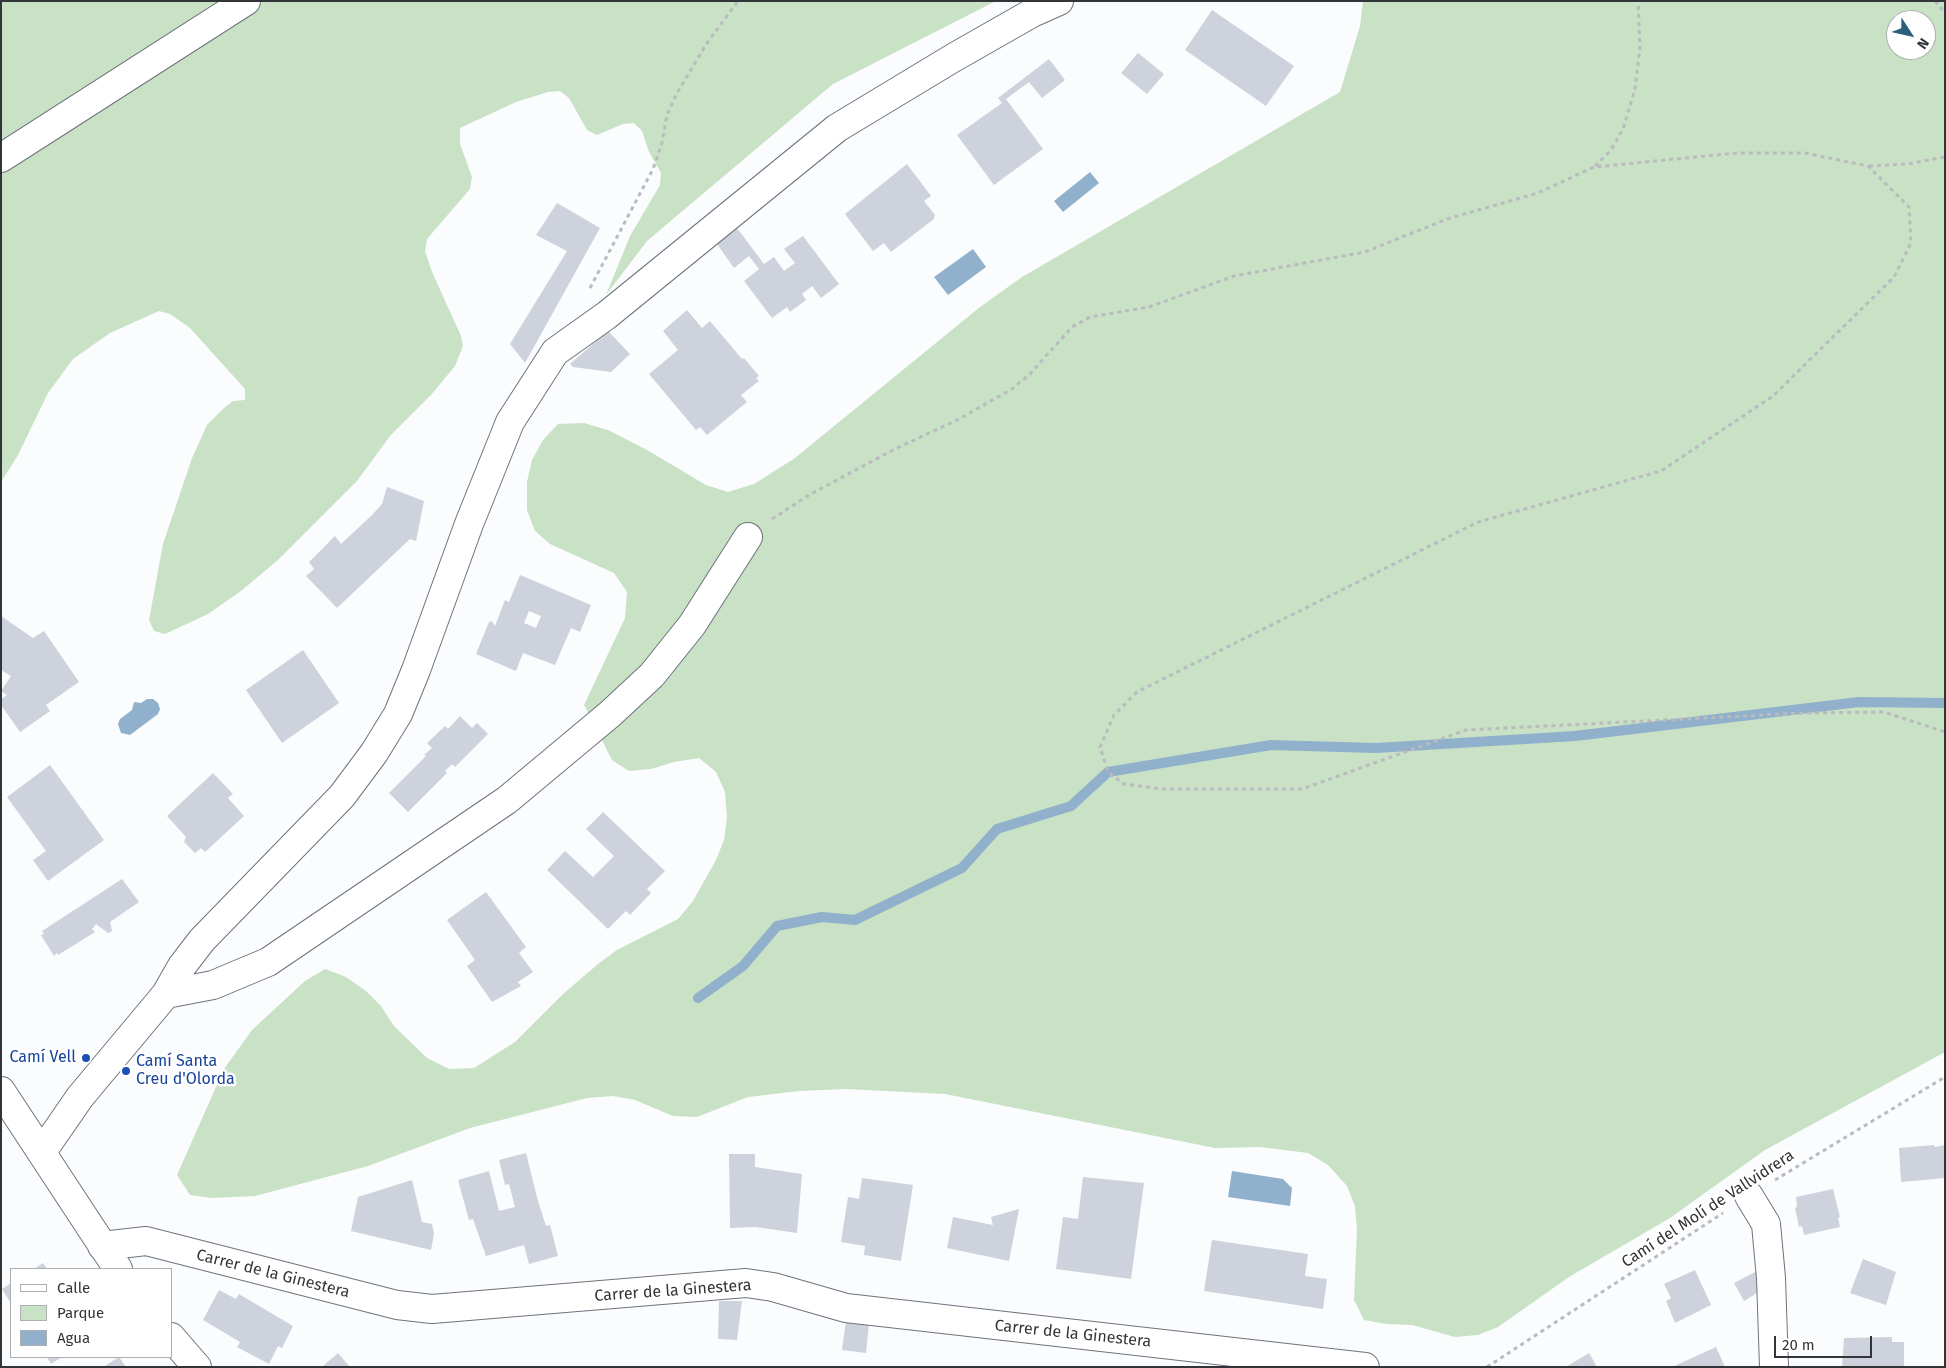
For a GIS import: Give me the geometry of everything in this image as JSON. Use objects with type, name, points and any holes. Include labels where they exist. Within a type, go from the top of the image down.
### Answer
[{"type":"street","points":[[1,158],[26,144],[246,1]]},
{"type":"street","points":[[42,1152],[80,1097],[166,994],[182,966],[202,940],[342,796],[374,753],[398,714],[469,524],[510,422],[555,352],[607,315],[837,128],[952,58],[1032,13],[1059,1]]},
{"type":"street","points":[[166,994],[213,984],[268,962],[508,800],[610,714],[652,675],[692,625],[748,538]]},
{"type":"street","points":[[3,1089],[117,1268]]},
{"type":"street","points":[[1749,1196],[1766,1224],[1771,1278],[1774,1367]]},
{"type":"street","name":"Carrer de la Ginestera","points":[[102,1246],[146,1241],[397,1305],[432,1309],[746,1284],[773,1287],[846,1308],[1365,1367]]},
{"type":"street","points":[[172,1338],[197,1367]]},
{"type":"path","points":[[587,292],[653,169],[662,143],[667,115],[676,93],[707,43],[738,1]]},
{"type":"path","points":[[1594,167],[1611,150],[1623,129],[1635,89],[1640,48],[1638,1]]},
{"type":"path","points":[[1935,1],[1945,13]]},
{"type":"path","points":[[748,538],[773,518],[809,496],[1012,390],[1030,374],[1072,327],[1090,317],[1149,307],[1234,276],[1365,252],[1447,219],[1538,193],[1594,167],[1737,153],[1795,153],[1868,166],[1907,164],[1945,157]]},
{"type":"path","points":[[1868,166],[1909,207],[1910,243],[1894,277],[1773,396],[1661,471],[1478,522],[1137,692],[1114,715],[1100,747],[1108,772],[1124,784],[1162,789],[1302,789],[1466,730],[1803,713],[1884,712],[1945,732]]},
{"type":"path","name":"Camí del Molí de Vallvidrera","points":[[1487,1367],[1749,1196],[1945,1077]]},
{"type":"green space","points":[[1,1],[996,1],[833,84],[647,241],[606,295],[630,236],[660,185],[661,173],[649,152],[642,131],[634,123],[623,124],[597,135],[587,130],[569,98],[560,91],[548,92],[516,102],[460,128],[460,144],[472,177],[470,189],[427,239],[425,251],[432,272],[461,336],[463,346],[455,366],[431,395],[390,436],[357,481],[278,560],[241,591],[208,614],[165,634],[154,631],[149,620],[163,544],[192,458],[207,425],[233,401],[245,400],[245,389],[190,328],[170,314],[159,311],[110,333],[73,359],[48,393],[18,455],[1,482]]},
{"type":"green space","points":[[1363,1],[1945,1],[1945,1052],[1765,1150],[1670,1218],[1569,1277],[1498,1327],[1478,1335],[1455,1337],[1412,1325],[1386,1324],[1364,1320],[1354,1300],[1357,1229],[1355,1206],[1347,1186],[1328,1165],[1308,1153],[1260,1147],[1215,1148],[945,1094],[846,1089],[799,1091],[748,1097],[697,1117],[673,1116],[635,1100],[613,1096],[587,1098],[470,1128],[368,1166],[255,1196],[212,1198],[190,1195],[177,1175],[224,1069],[252,1030],[305,981],[325,969],[346,977],[366,991],[381,1006],[394,1026],[427,1058],[449,1069],[474,1068],[515,1042],[563,994],[617,950],[678,919],[693,901],[716,860],[724,840],[727,818],[725,792],[716,772],[699,758],[674,762],[651,769],[629,771],[612,760],[584,705],[625,618],[627,592],[614,573],[550,544],[535,531],[527,510],[527,482],[532,460],[543,440],[558,424],[584,423],[608,430],[647,450],[706,485],[728,492],[754,484],[795,458],[980,307],[1022,277],[1340,92],[1360,26]]},
{"type":"water","points":[[1090,172],[1099,183],[1063,212],[1054,201]]},
{"type":"water","points":[[973,249],[986,267],[948,295],[934,277]]},
{"type":"water","points":[[147,699],[153,699],[158,703],[160,709],[158,714],[130,735],[121,733],[118,724],[120,719],[132,710],[134,702],[141,703]]},
{"type":"water","points":[[1232,1171],[1283,1179],[1292,1188],[1290,1206],[1228,1197]]},
{"type":"building","points":[[1212,10],[1294,66],[1266,106],[1185,50]]},
{"type":"building","points":[[1138,53],[1164,74],[1147,94],[1121,73]]},
{"type":"building","points":[[1049,59],[1065,80],[1042,98],[1029,82],[1006,99],[1043,149],[994,185],[957,135],[1002,103],[998,98]]},
{"type":"building","points":[[907,164],[931,196],[924,201],[935,215],[934,219],[891,252],[884,243],[873,251],[845,214]]},
{"type":"building","points":[[557,203],[600,228],[525,363],[510,344],[567,251],[536,235]]},
{"type":"building","points":[[737,228],[764,264],[774,257],[784,271],[795,263],[784,249],[803,236],[839,284],[821,298],[812,286],[802,294],[806,300],[790,312],[787,307],[772,318],[744,281],[759,269],[749,256],[734,268],[717,244]]},
{"type":"building","points":[[687,310],[702,328],[710,321],[759,376],[756,378],[759,381],[741,395],[747,402],[707,435],[700,427],[696,430],[649,374],[678,350],[663,331]]},
{"type":"building","points":[[608,331],[630,354],[611,372],[573,367],[570,364]]},
{"type":"building","points":[[387,487],[424,501],[416,541],[410,539],[337,608],[306,576],[314,569],[309,562],[335,536],[341,544],[372,515],[382,504]]},
{"type":"building","points":[[520,575],[591,605],[580,632],[571,628],[555,665],[523,653],[516,671],[476,654],[489,622],[492,621],[495,626],[505,600],[509,602]],"holes":[[[529,611],[541,616],[536,628],[524,623]]]},
{"type":"building","points":[[1,616],[33,638],[44,631],[79,682],[46,705],[50,711],[20,732],[1,705],[1,699],[7,695],[1,691],[11,676],[1,670]]},
{"type":"building","points":[[303,650],[339,703],[282,743],[246,690]]},
{"type":"building","points":[[460,716],[472,728],[477,723],[488,734],[455,767],[452,764],[445,771],[447,773],[408,812],[389,793],[426,756],[424,755],[432,748],[427,743],[445,726],[448,729]]},
{"type":"building","points":[[50,765],[104,840],[48,881],[33,860],[46,851],[7,797]]},
{"type":"building","points":[[213,773],[233,794],[228,798],[244,816],[205,852],[201,848],[195,853],[184,842],[186,837],[167,816]]},
{"type":"building","points":[[603,812],[665,871],[647,889],[651,893],[630,915],[626,911],[608,929],[547,870],[565,851],[593,877],[614,856],[586,829]]},
{"type":"building","points":[[122,879],[139,902],[110,922],[112,931],[108,933],[96,924],[92,929],[95,932],[54,956],[41,935],[44,934],[42,931]]},
{"type":"building","points":[[486,892],[526,947],[519,953],[533,972],[518,982],[521,986],[492,1002],[467,966],[475,960],[447,920]]},
{"type":"building","points":[[1934,1145],[1935,1147],[1945,1145],[1945,1178],[1901,1182],[1899,1148]]},
{"type":"building","points":[[526,1153],[538,1201],[546,1226],[550,1225],[558,1256],[529,1264],[524,1245],[486,1256],[473,1219],[469,1220],[458,1180],[489,1171],[499,1211],[515,1207],[509,1184],[505,1185],[499,1160]]},
{"type":"building","points":[[729,1154],[755,1154],[755,1167],[802,1174],[797,1233],[756,1227],[730,1228]]},
{"type":"building","points":[[1083,1177],[1144,1183],[1131,1279],[1056,1269],[1063,1217],[1078,1219]]},
{"type":"building","points":[[862,1178],[913,1185],[901,1261],[864,1255],[865,1246],[841,1242],[848,1197],[859,1199]]},
{"type":"building","points":[[412,1180],[422,1222],[432,1224],[434,1234],[431,1250],[351,1231],[358,1197]]},
{"type":"building","points":[[1833,1189],[1840,1217],[1838,1218],[1840,1227],[1804,1235],[1802,1226],[1799,1227],[1795,1208],[1797,1207],[1796,1197]]},
{"type":"building","points":[[1019,1209],[1009,1261],[947,1248],[953,1217],[993,1225],[991,1217]]},
{"type":"building","points":[[1212,1240],[1308,1254],[1305,1276],[1327,1279],[1323,1309],[1204,1291]]},
{"type":"building","points":[[1863,1259],[1896,1272],[1886,1305],[1850,1293]]},
{"type":"building","points":[[43,1263],[46,1268],[36,1268]]},
{"type":"building","points":[[1695,1270],[1711,1305],[1675,1323],[1666,1301],[1671,1298],[1664,1284]]},
{"type":"building","points":[[1757,1271],[1757,1293],[1744,1301],[1734,1283]]},
{"type":"building","points":[[10,1284],[10,1302],[2,1289]]},
{"type":"building","points":[[219,1290],[236,1299],[239,1294],[293,1326],[282,1348],[278,1346],[269,1364],[237,1347],[240,1342],[203,1320]]},
{"type":"building","points":[[719,1301],[742,1301],[737,1340],[718,1339]]},
{"type":"building","points":[[846,1321],[869,1324],[866,1353],[842,1350]]},
{"type":"building","points":[[1892,1337],[1892,1342],[1904,1342],[1904,1367],[1842,1367],[1844,1338]]},
{"type":"building","points":[[1716,1347],[1725,1367],[1672,1367]]},
{"type":"building","points":[[338,1353],[350,1367],[322,1367]]},
{"type":"building","points":[[1589,1353],[1597,1367],[1566,1367]]},
{"type":"building","points":[[48,1358],[60,1358],[51,1364]]},
{"type":"building","points":[[120,1358],[126,1367],[103,1367]]},
{"type":"waterway","points":[[698,998],[743,966],[777,926],[822,917],[855,920],[962,868],[997,829],[1071,806],[1108,772],[1271,745],[1376,748],[1575,736],[1859,702],[1945,703]]},
{"type":"place","name":"Camí Vell","points":[[86,1058]]},
{"type":"place","name":"Camí Santa Creu d'Olorda","points":[[126,1071]]}]
